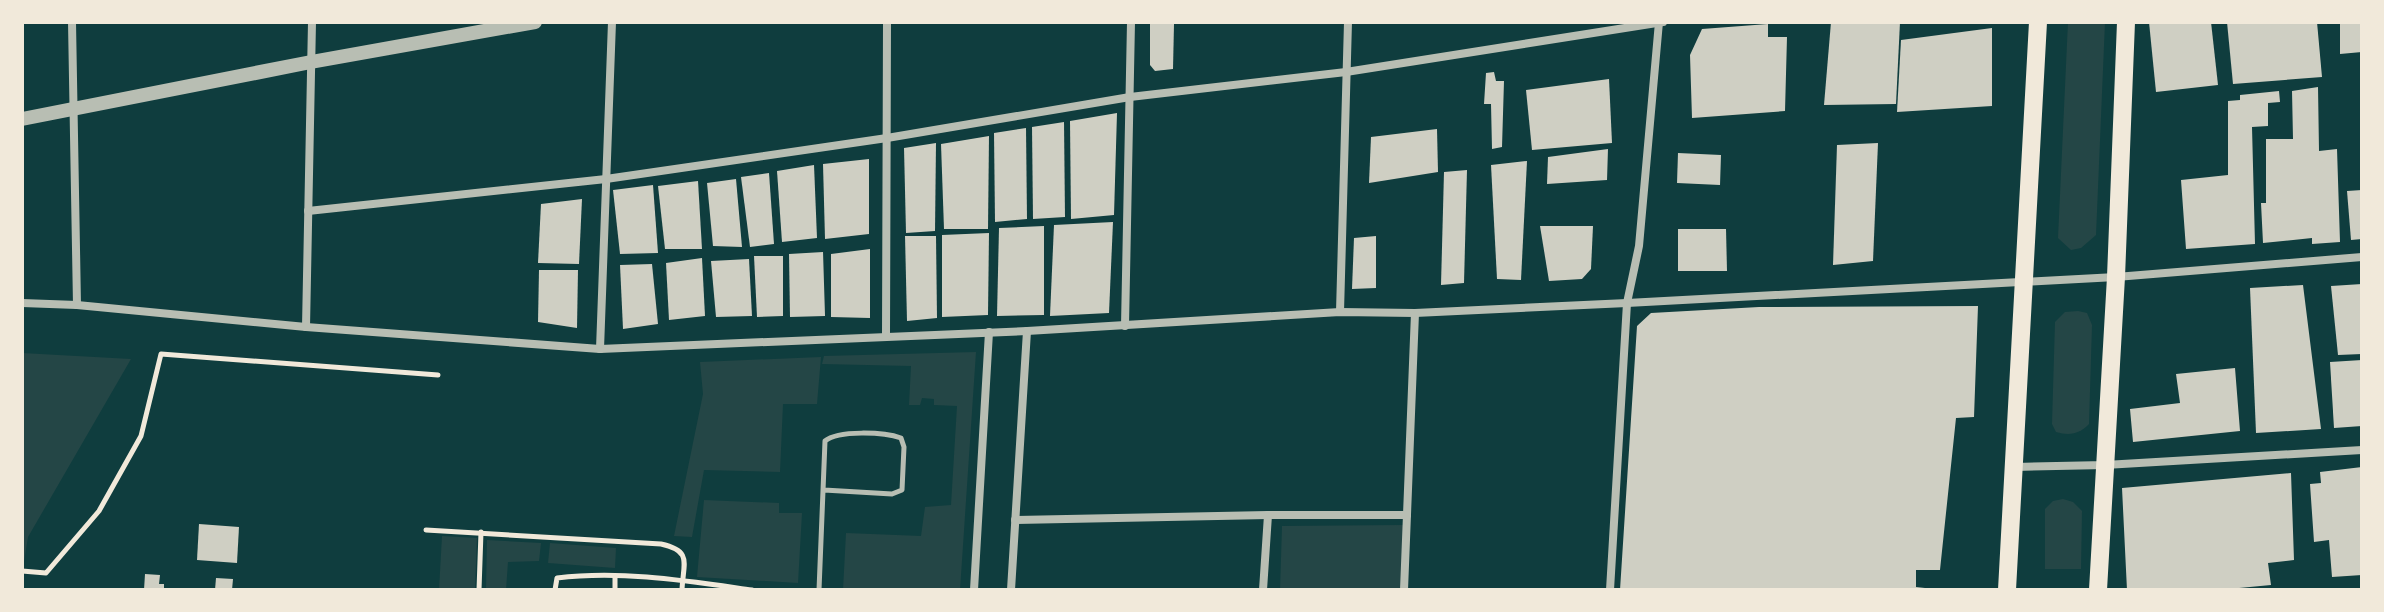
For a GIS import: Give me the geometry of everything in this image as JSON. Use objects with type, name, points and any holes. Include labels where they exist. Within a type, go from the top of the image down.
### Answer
[{"type":"highway","points":[[2007,590],[2038,22]]},
{"type":"highway","points":[[2098,590],[2116,277],[2126,22]]},
{"type":"street","points":[[72,22],[77,305]]},
{"type":"street","points":[[306,327],[312,22]]},
{"type":"street","points":[[22,119],[535,22]]},
{"type":"street","points":[[600,349],[612,22]]},
{"type":"street","points":[[886,336],[887,22]]},
{"type":"street","points":[[1125,326],[1131,22]]},
{"type":"street","points":[[1340,312],[1348,22]]},
{"type":"street","points":[[308,211],[606,179],[887,138],[1130,97],[1346,72],[1661,22],[1639,246],[1627,303],[1610,590]]},
{"type":"street","points":[[22,303],[600,349],[1027,331],[1340,312],[1415,313],[1627,303],[2116,277],[2362,257]]},
{"type":"street","points":[[1404,590],[1415,313]]},
{"type":"street","points":[[1011,590],[1027,331]]},
{"type":"street","points":[[974,590],[989,332]]},
{"type":"street","points":[[2014,467],[2105,465],[2362,450]]},
{"type":"street","points":[[1263,590],[1268,515]]},
{"type":"street","points":[[1015,520],[1407,515]]},
{"type":"lane","points":[[819,590],[825,441],[832,435],[891,435],[901,438],[904,447],[902,490],[892,494],[824,490]]},
{"type":"path","points":[[22,571],[46,573],[99,511],[141,436],[161,354],[438,375]]},
{"type":"path","points":[[426,530],[661,544],[683,553],[682,590]]},
{"type":"path","points":[[479,590],[481,532]]},
{"type":"path","points":[[555,590],[557,578],[576,575],[682,580],[752,590]]},
{"type":"path","points":[[615,577],[615,590]]},
{"type":"shaded area","points":[[2068,22],[2105,22],[2096,235],[2081,248],[2071,250],[2058,238]]},
{"type":"shaded area","points":[[2065,312],[2087,313],[2092,325],[2089,424],[2078,432],[2066,434],[2056,432],[2052,424],[2055,322]]},
{"type":"shaded area","points":[[976,352],[960,590],[843,590],[846,533],[921,536],[925,507],[951,505],[957,406],[934,405],[934,399],[922,398],[920,405],[909,405],[911,366],[822,364],[824,356]]},
{"type":"shaded area","points":[[22,353],[131,359],[28,537],[22,574]]},
{"type":"shaded area","points":[[821,357],[817,404],[783,404],[780,472],[704,470],[692,537],[674,536],[703,394],[700,362]]},
{"type":"shaded area","points":[[2063,499],[2073,502],[2082,511],[2081,569],[2045,569],[2045,509],[2053,501]]},
{"type":"shaded area","points":[[704,500],[779,503],[779,513],[802,513],[798,583],[697,577]]},
{"type":"shaded area","points":[[1404,525],[1401,590],[1280,590],[1282,526]]},
{"type":"shaded area","points":[[442,536],[477,538],[475,590],[439,590]]},
{"type":"shaded area","points":[[487,540],[541,543],[539,561],[508,562],[506,590],[486,590]]},
{"type":"shaded area","points":[[550,543],[616,548],[615,568],[548,563]]},
{"type":"building","points":[[1831,22],[1900,22],[1896,104],[1824,105]]},
{"type":"building","points":[[2149,22],[2211,22],[2218,85],[2156,92]]},
{"type":"building","points":[[2227,22],[2317,22],[2322,77],[2233,84]]},
{"type":"building","points":[[2362,22],[2362,52],[2340,54],[2340,23]]},
{"type":"building","points":[[1150,24],[1174,24],[1173,69],[1155,71],[1150,65]]},
{"type":"building","points":[[1768,24],[1768,37],[1787,37],[1785,111],[1692,118],[1690,55],[1702,29]]},
{"type":"building","points":[[1992,28],[1992,106],[1897,112],[1901,40]]},
{"type":"building","points":[[1494,72],[1496,81],[1504,81],[1502,147],[1492,149],[1491,104],[1484,104],[1486,73]]},
{"type":"building","points":[[1609,79],[1612,143],[1532,150],[1526,90]]},
{"type":"building","points":[[2318,87],[2319,151],[2337,149],[2340,242],[2312,244],[2312,238],[2263,243],[2261,203],[2266,203],[2266,139],[2293,139],[2292,91]]},
{"type":"building","points":[[2279,91],[2280,102],[2268,103],[2268,126],[2252,127],[2255,244],[2186,249],[2181,180],[2228,175],[2228,101],[2240,100],[2240,95]]},
{"type":"building","points":[[1117,113],[1114,215],[1071,219],[1070,121]]},
{"type":"building","points":[[1064,122],[1065,217],[1033,219],[1032,127]]},
{"type":"building","points":[[1026,128],[1027,219],[995,222],[994,133]]},
{"type":"building","points":[[1437,129],[1438,172],[1369,183],[1371,137]]},
{"type":"building","points":[[989,136],[988,229],[944,229],[941,144]]},
{"type":"building","points":[[936,143],[935,231],[906,233],[904,148]]},
{"type":"building","points":[[1878,143],[1873,261],[1833,265],[1837,145]]},
{"type":"building","points":[[1608,149],[1607,180],[1547,184],[1548,157]]},
{"type":"building","points":[[1678,153],[1721,155],[1720,185],[1677,183]]},
{"type":"building","points":[[869,159],[869,234],[825,239],[823,164]]},
{"type":"building","points":[[1527,161],[1521,280],[1497,279],[1491,165]]},
{"type":"building","points":[[814,165],[817,238],[782,242],[777,171]]},
{"type":"building","points":[[1467,170],[1464,283],[1441,285],[1444,172]]},
{"type":"building","points":[[769,173],[774,244],[750,247],[741,177]]},
{"type":"building","points":[[736,179],[742,247],[713,246],[707,183]]},
{"type":"building","points":[[698,181],[702,249],[665,249],[658,186]]},
{"type":"building","points":[[653,185],[658,253],[620,254],[613,190]]},
{"type":"building","points":[[2362,190],[2362,239],[2351,240],[2347,191]]},
{"type":"building","points":[[582,199],[579,264],[538,263],[541,204]]},
{"type":"building","points":[[1113,222],[1109,313],[1050,316],[1054,225]]},
{"type":"building","points":[[1044,226],[1044,315],[997,316],[999,228]]},
{"type":"building","points":[[1540,226],[1593,226],[1591,269],[1582,279],[1549,281]]},
{"type":"building","points":[[1678,229],[1726,229],[1727,271],[1678,271]]},
{"type":"building","points":[[989,233],[988,315],[942,317],[942,235]]},
{"type":"building","points":[[905,236],[936,236],[937,318],[907,321]]},
{"type":"building","points":[[1376,236],[1376,288],[1352,289],[1354,238]]},
{"type":"building","points":[[870,249],[870,318],[831,317],[831,254]]},
{"type":"building","points":[[823,252],[825,316],[790,317],[789,254]]},
{"type":"building","points":[[754,256],[783,256],[783,316],[757,317]]},
{"type":"building","points":[[702,258],[705,316],[669,320],[666,263]]},
{"type":"building","points":[[749,259],[752,316],[716,317],[711,261]]},
{"type":"building","points":[[652,264],[658,324],[623,329],[620,265]]},
{"type":"building","points":[[539,270],[578,270],[577,328],[538,322]]},
{"type":"building","points":[[2362,284],[2362,354],[2338,355],[2331,286]]},
{"type":"building","points":[[2303,285],[2321,429],[2256,433],[2250,288]]},
{"type":"building","points":[[1978,306],[1974,417],[1956,418],[1940,570],[1916,570],[1916,587],[1925,590],[1620,590],[1637,326],[1651,313],[1759,307]]},
{"type":"building","points":[[2362,360],[2362,426],[2334,428],[2330,362]]},
{"type":"building","points":[[2235,368],[2240,431],[2133,442],[2130,409],[2180,403],[2176,374]]},
{"type":"building","points":[[2362,467],[2362,575],[2332,577],[2329,540],[2314,542],[2310,484],[2321,483],[2320,472]]},
{"type":"building","points":[[2291,473],[2294,560],[2268,563],[2271,585],[2218,590],[2127,590],[2122,488]]},
{"type":"building","points":[[199,524],[239,527],[237,563],[197,560]]},
{"type":"building","points":[[145,574],[160,575],[159,584],[164,584],[164,590],[144,590]]},
{"type":"building","points":[[216,578],[233,579],[232,590],[215,590]]}]
